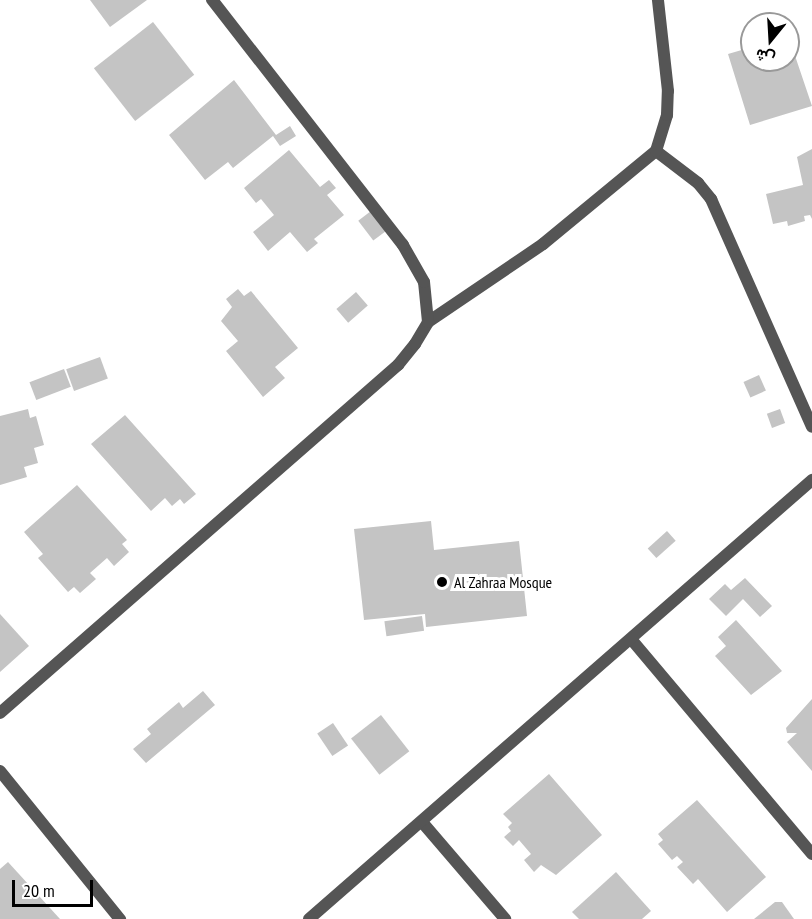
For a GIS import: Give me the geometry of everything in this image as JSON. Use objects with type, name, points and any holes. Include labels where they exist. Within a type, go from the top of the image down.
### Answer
[{"type":"street","points":[[212,0],[403,245],[424,282],[428,322]]},
{"type":"street","points":[[0,712],[398,364],[416,345],[428,322],[543,244],[656,151],[667,115],[668,91],[658,0]]},
{"type":"street","points":[[656,151],[699,183],[711,199],[812,427]]},
{"type":"street","points":[[309,919],[812,480]]},
{"type":"street","points":[[631,639],[812,854]]},
{"type":"street","points":[[0,771],[120,919]]},
{"type":"street","points":[[422,822],[505,919]]},
{"type":"building","points":[[90,0],[147,0],[110,27]]},
{"type":"building","points":[[153,22],[194,75],[135,121],[94,68]]},
{"type":"building","points":[[740,50],[740,72],[800,70],[812,106],[750,125],[728,54]]},
{"type":"building","points":[[234,80],[276,135],[290,126],[296,136],[280,146],[273,136],[233,168],[228,162],[205,180],[169,135]]},
{"type":"building","points":[[812,149],[812,219],[810,215],[804,216],[805,221],[788,226],[787,221],[773,224],[766,194],[803,185],[797,157]]},
{"type":"building","points":[[289,150],[320,187],[329,180],[336,188],[327,195],[344,215],[314,239],[318,243],[307,252],[290,232],[268,251],[253,232],[274,215],[261,199],[256,203],[244,188]]},
{"type":"building","points":[[371,211],[386,231],[373,241],[358,221]]},
{"type":"building","points":[[238,289],[244,296],[251,291],[298,348],[275,367],[285,378],[263,397],[226,351],[238,341],[221,321],[232,307],[226,299]]},
{"type":"building","points":[[356,292],[368,306],[348,323],[336,309]]},
{"type":"building","points":[[100,357],[108,379],[74,391],[66,369]]},
{"type":"building","points":[[64,369],[71,387],[36,400],[29,382]]},
{"type":"building","points":[[759,375],[766,391],[750,397],[743,382]]},
{"type":"building","points":[[28,409],[30,418],[36,416],[44,445],[34,448],[38,463],[24,467],[27,477],[0,485],[0,416]]},
{"type":"building","points":[[780,409],[785,423],[772,428],[767,414]]},
{"type":"building","points":[[125,415],[196,494],[184,504],[180,499],[172,506],[165,498],[151,511],[91,444]]},
{"type":"building","points":[[77,485],[127,540],[122,544],[129,552],[114,566],[107,558],[90,573],[96,579],[80,593],[74,587],[68,592],[38,558],[43,554],[24,532]]},
{"type":"building","name":"Al Zahraa Mosque","points":[[431,521],[434,550],[519,541],[527,616],[426,627],[425,614],[364,620],[354,529]]},
{"type":"building","points":[[667,531],[676,541],[656,558],[648,548]]},
{"type":"building","points":[[745,578],[772,606],[760,617],[743,599],[726,616],[709,599],[725,584],[731,590]]},
{"type":"building","points":[[0,614],[29,646],[0,672]]},
{"type":"building","points":[[422,616],[424,631],[386,636],[384,621]]},
{"type":"building","points":[[736,620],[782,671],[751,695],[715,656],[726,646],[718,637]]},
{"type":"building","points":[[203,691],[215,705],[146,763],[133,749],[151,734],[147,729],[179,702],[183,708]]},
{"type":"building","points":[[812,699],[812,771],[787,742],[797,733],[787,733],[786,728]]},
{"type":"building","points":[[381,715],[409,751],[379,775],[351,738]]},
{"type":"building","points":[[333,723],[348,745],[332,756],[317,734]]},
{"type":"building","points":[[549,774],[602,835],[556,875],[541,865],[534,872],[524,860],[531,854],[519,840],[513,846],[504,837],[511,831],[508,827],[512,823],[503,814]]},
{"type":"building","points":[[697,800],[766,877],[727,912],[698,879],[693,884],[677,867],[683,862],[677,856],[672,860],[658,844],[663,840],[658,834]]},
{"type":"building","points":[[8,862],[60,919],[0,919],[0,869]]},
{"type":"building","points":[[616,872],[651,911],[642,919],[579,919],[572,912]]},
{"type":"building","points":[[775,902],[782,902],[794,919],[754,919]]},
{"type":"place","name":"Al Zahraa Mosque","points":[[442,582]]}]
